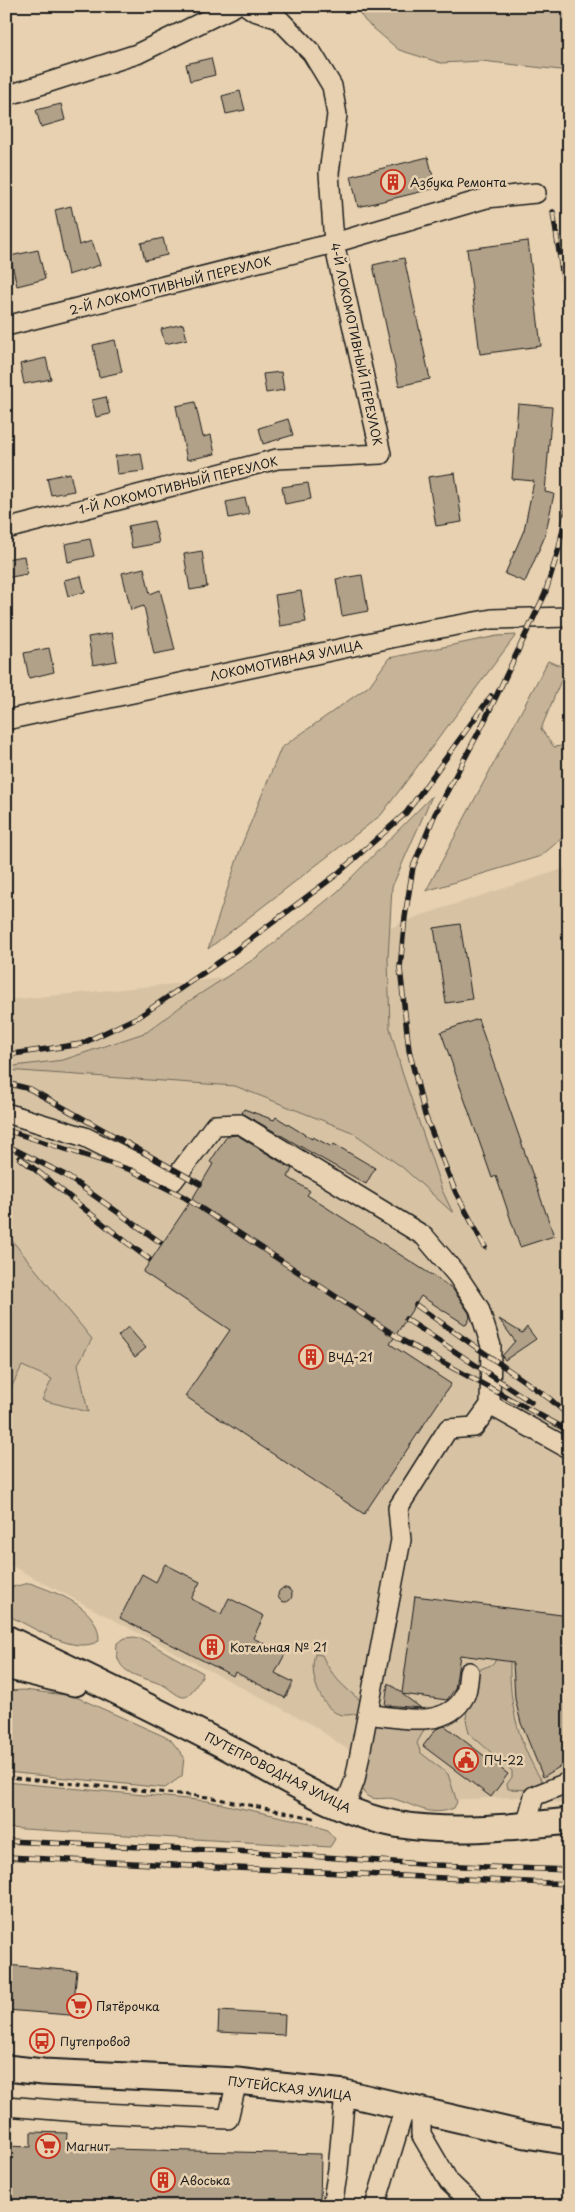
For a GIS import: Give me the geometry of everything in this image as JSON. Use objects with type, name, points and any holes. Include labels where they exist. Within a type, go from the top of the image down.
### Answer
[{"type":"main road","name":"ПУТЕПРОВОДНАЯ УЛИЦА","points":[[6,1638],[148,1706],[344,1808],[394,1824],[447,1829],[526,1826],[569,1821]]},
{"type":"main road","points":[[6,1666],[76,1683],[148,1706]]},
{"type":"main road","points":[[6,1678],[27,1677],[76,1683]]},
{"type":"main road","name":"ПУТЕЙСКАЯ УЛИЦА","points":[[6,2068],[43,2072],[238,2081],[344,2093],[526,2136],[569,2142]]},
{"type":"street","points":[[6,96],[137,54],[235,6]]},
{"type":"street","name":"4-Й ЛОКОМОТИВНЫЙ ПЕРЕУЛОК","points":[[247,6],[279,19],[312,53],[332,86],[337,114],[329,172],[334,244],[381,454]]},
{"type":"street","name":"2-Й ЛОКОМОТИВНЫЙ ПЕРЕУЛОК","points":[[6,326],[334,244],[487,198],[536,193]]},
{"type":"street","name":"1-Й ЛОКОМОТИВНЫЙ ПЕРЕУЛОК","points":[[6,528],[277,459],[381,454]]},
{"type":"street","name":"ЛОКОМОТИВНАЯ УЛИЦА","points":[[6,720],[419,632],[492,619],[569,618]]},
{"type":"street","points":[[6,1113],[85,1137],[173,1181],[215,1125],[240,1124],[424,1236],[457,1275],[479,1308],[491,1346],[490,1405],[474,1427],[448,1428],[398,1508],[401,1540],[355,1780],[344,1808]]},
{"type":"street","points":[[490,1405],[569,1449]]},
{"type":"street","points":[[368,1714],[422,1721],[441,1715],[458,1707],[466,1693],[469,1672]]},
{"type":"street","points":[[526,1826],[534,1796],[569,1782]]},
{"type":"street","points":[[6,2106],[80,2112],[228,2119],[238,2081]]},
{"type":"street","points":[[332,2206],[338,2169],[344,2093]]},
{"type":"street","points":[[375,2206],[413,2109]]},
{"type":"street","points":[[413,2109],[422,2134],[449,2182],[474,2206]]},
{"type":"path","points":[[6,1776],[208,1797],[321,1820]]},
{"type":"shaded area","points":[[355,6],[569,6],[569,71],[482,61],[441,63],[399,50],[365,21]]},
{"type":"shaded area","points":[[516,635],[381,815],[208,949],[242,844],[281,748],[369,686],[389,658],[497,636]]},
{"type":"shaded area","points":[[548,661],[566,668],[541,729],[554,747],[569,745],[569,832],[541,856],[426,891]]},
{"type":"shaded area","points":[[432,796],[392,887],[388,958],[390,1028],[402,1072],[442,1190],[453,1213],[402,1167],[352,1132],[235,1086],[6,1070],[6,1067],[63,1060],[147,1032],[180,1007],[257,957],[337,892]]},
{"type":"shaded area","points":[[569,867],[569,1808],[543,1796],[422,1801],[311,1724],[6,1563],[6,1000],[184,983],[296,967],[419,916]]},
{"type":"shaded area","points":[[6,1233],[92,1339],[78,1364],[88,1412],[42,1400],[52,1379],[22,1366],[9,1392],[6,1391]]},
{"type":"shaded area","points":[[30,1583],[64,1597],[85,1610],[97,1629],[99,1641],[78,1645],[67,1643],[13,1618],[6,1610],[6,1591],[12,1587]]},
{"type":"shaded area","points":[[134,1637],[142,1639],[203,1673],[190,1694],[185,1697],[180,1696],[165,1686],[139,1677],[124,1669],[117,1654],[117,1643],[125,1638]]},
{"type":"shaded area","points":[[315,1654],[322,1655],[338,1681],[361,1701],[359,1713],[339,1714],[333,1711],[323,1700],[314,1677],[313,1661]]},
{"type":"shaded area","points":[[507,1657],[510,1662],[511,1694],[517,1726],[528,1756],[544,1784],[532,1790],[508,1789],[507,1784],[512,1777],[512,1771],[469,1733],[466,1719],[467,1708],[478,1670],[491,1665],[497,1659]]},
{"type":"shaded area","points":[[24,1690],[74,1696],[170,1739],[184,1757],[182,1776],[165,1788],[6,1772],[6,1691]]},
{"type":"shaded area","points":[[374,1722],[419,1726],[424,1730],[417,1743],[421,1753],[448,1774],[457,1802],[454,1808],[438,1812],[423,1810],[391,1798],[377,1799],[368,1797],[365,1794],[362,1775]]},
{"type":"shaded area","points":[[6,1782],[208,1801],[310,1823],[327,1830],[335,1839],[330,1847],[6,1828]]},
{"type":"building","points":[[211,58],[215,75],[190,81],[186,64]]},
{"type":"building","points":[[240,91],[245,110],[226,114],[222,96]]},
{"type":"building","points":[[61,104],[65,120],[41,127],[36,110]]},
{"type":"building","name":"Азбука Ремонта","points":[[428,157],[436,188],[358,207],[351,176]]},
{"type":"building","points":[[71,206],[79,245],[92,241],[100,265],[68,275],[55,210]]},
{"type":"building","points":[[163,238],[167,255],[145,260],[141,243]]},
{"type":"building","points":[[528,241],[541,346],[480,354],[467,249]]},
{"type":"building","points":[[38,250],[45,279],[17,286],[10,256]]},
{"type":"building","points":[[404,258],[430,379],[399,386],[373,265]]},
{"type":"building","points":[[183,324],[187,339],[165,344],[161,329]]},
{"type":"building","points":[[115,340],[122,372],[99,377],[93,345]]},
{"type":"building","points":[[46,358],[51,379],[24,384],[20,364]]},
{"type":"building","points":[[281,372],[284,390],[266,393],[263,374]]},
{"type":"building","points":[[106,397],[110,414],[96,417],[92,400]]},
{"type":"building","points":[[195,402],[203,437],[211,435],[215,454],[187,460],[176,406]]},
{"type":"building","points":[[518,404],[552,407],[545,492],[554,494],[545,536],[525,582],[505,574],[524,530],[534,481],[512,479]]},
{"type":"building","points":[[288,419],[293,435],[263,444],[259,428]]},
{"type":"building","points":[[141,453],[144,471],[117,474],[115,456]]},
{"type":"building","points":[[70,473],[74,491],[51,495],[47,478]]},
{"type":"building","points":[[455,473],[462,522],[436,526],[428,477]]},
{"type":"building","points":[[308,483],[311,499],[285,504],[282,487]]},
{"type":"building","points":[[245,498],[249,514],[229,518],[226,502]]},
{"type":"building","points":[[154,521],[159,543],[132,548],[128,526]]},
{"type":"building","points":[[90,539],[94,556],[68,562],[65,544]]},
{"type":"building","points":[[202,551],[207,587],[190,590],[184,554]]},
{"type":"building","points":[[24,556],[27,574],[6,578],[6,559]]},
{"type":"building","points":[[144,568],[150,594],[160,590],[175,650],[154,654],[144,606],[131,610],[122,573]]},
{"type":"building","points":[[362,575],[368,611],[342,616],[336,579]]},
{"type":"building","points":[[81,576],[85,592],[68,596],[64,580]]},
{"type":"building","points":[[301,591],[306,622],[280,626],[275,595]]},
{"type":"building","points":[[112,633],[117,661],[93,665],[88,637]]},
{"type":"building","points":[[49,648],[54,672],[29,678],[24,653]]},
{"type":"building","points":[[460,924],[472,999],[446,1003],[434,928]]},
{"type":"building","points":[[478,1019],[554,1236],[520,1247],[496,1176],[492,1178],[441,1032]]},
{"type":"building","points":[[244,1109],[274,1120],[276,1117],[312,1139],[313,1137],[332,1147],[334,1144],[375,1168],[366,1184],[242,1113]]},
{"type":"building","name":"ВЧД-21","points":[[237,1135],[292,1169],[288,1177],[310,1191],[307,1195],[452,1288],[469,1313],[470,1318],[466,1325],[421,1296],[390,1344],[451,1384],[364,1514],[185,1396],[230,1330],[143,1272],[194,1196],[213,1164],[210,1162],[227,1136]]},
{"type":"building","points":[[499,1319],[522,1333],[527,1327],[536,1339],[505,1360],[502,1356],[515,1341]]},
{"type":"building","points":[[128,1327],[146,1348],[135,1357],[118,1336]]},
{"type":"building","name":"Котельная № 21","points":[[165,1564],[200,1582],[191,1599],[221,1614],[229,1598],[264,1616],[253,1638],[285,1654],[275,1673],[293,1682],[285,1698],[235,1672],[233,1676],[120,1618],[142,1574],[156,1582]]},
{"type":"building","points":[[282,1588],[288,1588],[292,1595],[288,1602],[282,1602],[278,1598],[278,1592]]},
{"type":"building","points":[[415,1596],[569,1616],[569,1761],[543,1777],[521,1723],[515,1699],[513,1662],[460,1655],[455,1689],[447,1700],[402,1694],[421,1708],[385,1705],[388,1683],[402,1693]]},
{"type":"building","name":"ПЧ-22","points":[[445,1726],[508,1774],[491,1797],[423,1746],[436,1729]]},
{"type":"building","points":[[6,1965],[77,1971],[74,2001],[84,2002],[82,2016],[6,2010]]},
{"type":"building","points":[[219,2011],[285,2015],[284,2035],[218,2032]]},
{"type":"building","name":"Авоська","points":[[31,2132],[67,2133],[66,2148],[321,2154],[320,2206],[6,2205],[6,2146],[31,2147]]},
{"type":"railway","points":[[553,212],[569,317]]},
{"type":"railway","points":[[485,1247],[456,1193],[425,1115],[409,1050],[400,968],[405,917],[413,867],[435,814],[482,726],[545,594],[559,548],[569,499]]},
{"type":"railway","points":[[6,1055],[81,1044],[140,1016],[228,956],[336,875],[406,813],[491,696]]},
{"type":"railway","points":[[6,1083],[30,1089],[200,1184]]},
{"type":"railway","points":[[6,1130],[131,1170],[184,1197],[405,1342],[569,1431]]},
{"type":"railway","points":[[6,1145],[65,1175],[160,1242]]},
{"type":"railway","points":[[20,1158],[149,1259]]},
{"type":"railway","points":[[416,1305],[550,1399],[569,1416]]},
{"type":"railway","points":[[406,1319],[531,1402]]},
{"type":"railway","points":[[6,1841],[254,1852],[435,1865],[569,1870]]},
{"type":"railway","points":[[6,1857],[569,1884]]},
{"type":"place","name":"Азбука Ремонта","points":[[393,182]]},
{"type":"place","name":"ВЧД-21","points":[[311,1357]]},
{"type":"place","name":"Котельная № 21","points":[[212,1647]]},
{"type":"place","name":"ПЧ-22","points":[[466,1760]]},
{"type":"place","name":"Пятёрочка","points":[[79,2006]]},
{"type":"place","name":"Путепровод","points":[[42,2041]]},
{"type":"place","name":"Магнит","points":[[48,2146]]},
{"type":"place","name":"Авоська","points":[[163,2180]]}]
